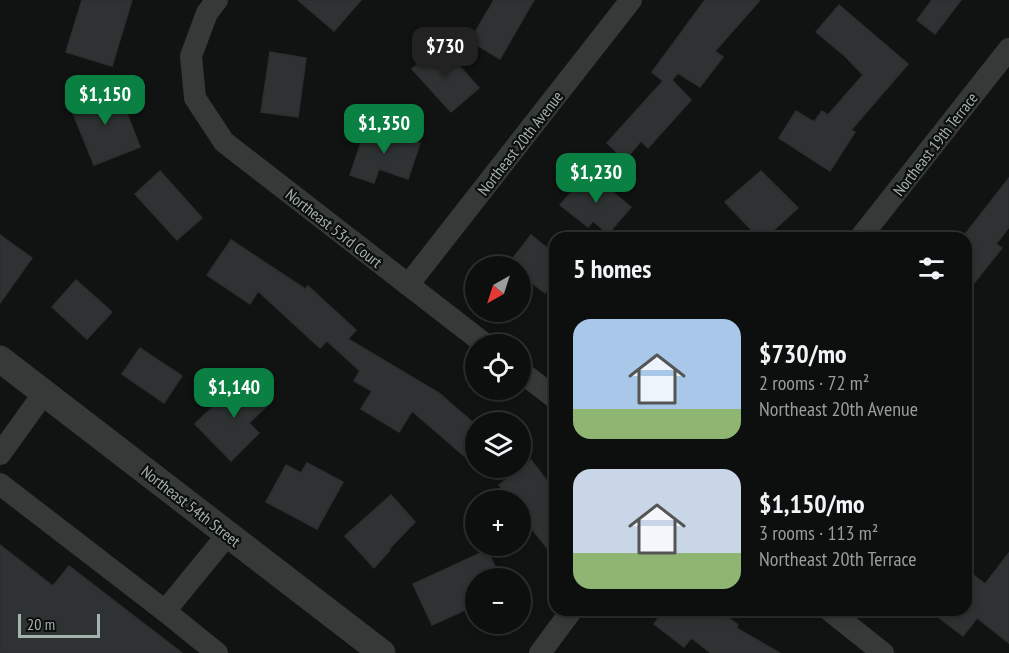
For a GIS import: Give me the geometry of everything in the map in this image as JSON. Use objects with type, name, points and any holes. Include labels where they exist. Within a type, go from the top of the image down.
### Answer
[{"type":"street","name":"Northeast 53rd Court","points":[[217,0],[207,13],[191,56],[195,98],[224,142],[472,334]]},
{"type":"street","name":"Northeast 20th Avenue","points":[[408,285],[630,0]]},
{"type":"street","name":"Northeast 19th Terrace","points":[[865,232],[1009,49]]},
{"type":"street","name":"Northeast 54th Street","points":[[0,359],[382,653]]},
{"type":"street","points":[[531,379],[549,393]]},
{"type":"street","points":[[0,454],[44,393]]},
{"type":"street","points":[[0,484],[218,653]]},
{"type":"street","points":[[165,611],[228,534]]},
{"type":"street","points":[[540,653],[568,616]]},
{"type":"street","points":[[837,616],[883,653]]},
{"type":"building","points":[[82,0],[132,0],[112,66],[66,52]]},
{"type":"building","points":[[298,0],[361,0],[334,31]]},
{"type":"building","points":[[494,0],[534,0],[500,59],[470,41]]},
{"type":"building","points":[[705,0],[760,0],[715,51],[723,57],[700,87],[678,73],[672,80],[691,100],[648,148],[641,141],[625,160],[607,143],[663,81],[652,72]]},
{"type":"building","points":[[932,0],[961,0],[935,34],[917,20]]},
{"type":"building","points":[[839,5],[908,64],[851,130],[855,132],[830,171],[779,138],[796,111],[814,122],[822,111],[828,115],[863,75],[846,57],[816,32]]},
{"type":"building","points":[[440,44],[479,88],[451,112],[412,69]]},
{"type":"building","points":[[270,52],[306,58],[298,117],[261,112]]},
{"type":"building","points":[[117,88],[140,147],[94,165],[70,106]]},
{"type":"building","points":[[367,125],[420,143],[408,179],[379,169],[374,183],[350,175]]},
{"type":"building","points":[[160,171],[202,218],[177,240],[135,194]]},
{"type":"building","points":[[761,171],[798,208],[772,232],[753,232],[725,202]]},
{"type":"building","points":[[589,172],[631,207],[610,232],[606,232],[593,221],[588,227],[560,205]]},
{"type":"building","points":[[1009,178],[1009,227],[996,244],[1002,248],[972,286],[972,232],[967,232]]},
{"type":"building","points":[[0,235],[32,258],[0,303]]},
{"type":"building","points":[[531,235],[549,249],[549,288],[545,293],[531,282],[531,256],[515,256]]},
{"type":"building","points":[[231,240],[305,289],[308,286],[356,330],[348,339],[439,393],[465,415],[465,457],[412,411],[399,432],[361,409],[372,391],[354,381],[360,371],[327,341],[320,348],[258,291],[250,304],[207,275]]},
{"type":"building","points":[[76,280],[112,312],[87,339],[52,307]]},
{"type":"building","points":[[140,348],[182,376],[164,403],[122,374]]},
{"type":"building","points":[[244,376],[270,403],[249,423],[259,433],[231,461],[195,424]]},
{"type":"building","points":[[531,460],[549,483],[549,550],[531,528],[531,490],[503,490],[499,485],[508,478],[531,478]]},
{"type":"building","points":[[307,463],[343,482],[317,529],[266,502],[286,465],[301,473]]},
{"type":"building","points":[[391,495],[415,522],[374,568],[345,536]]},
{"type":"building","points":[[0,545],[53,586],[69,566],[182,653],[0,653]]},
{"type":"building","points":[[1009,553],[1009,643],[977,618],[963,636],[937,616],[972,616],[972,574],[985,584]]},
{"type":"building","points":[[474,556],[490,556],[496,568],[465,568],[465,610],[432,625],[413,584]]},
{"type":"building","points":[[660,616],[726,616],[738,625],[736,628],[780,653],[711,653],[691,638],[684,647],[654,624]]}]
